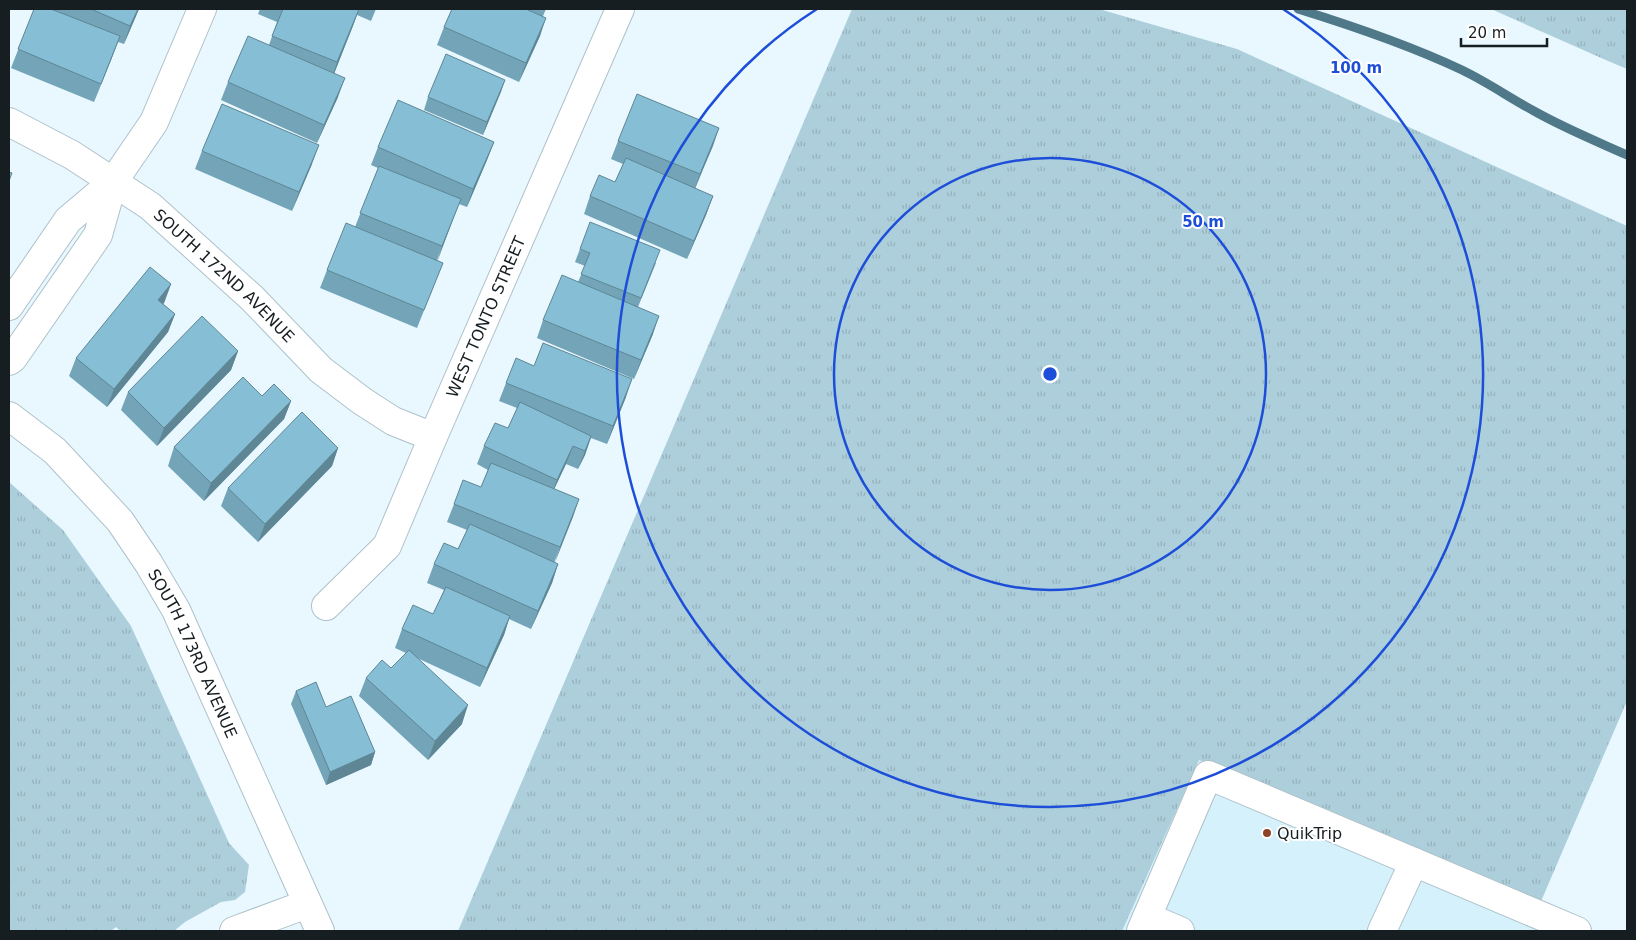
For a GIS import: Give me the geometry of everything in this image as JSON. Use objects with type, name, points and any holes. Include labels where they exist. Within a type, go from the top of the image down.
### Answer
[{"type":"street","points":[[9,306],[68,220],[113,182],[154,122],[202,9]]},
{"type":"street","name":"WEST TONTO STREET","points":[[326,606],[387,546],[620,9]]},
{"type":"street","name":"SOUTH 172ND AVENUE","points":[[9,122],[72,155],[150,206],[245,291],[321,370],[362,401],[393,421],[433,437]]},
{"type":"street","points":[[9,361],[13,358],[98,235],[113,182]]},
{"type":"street","name":"SOUTH 173RD AVENUE","points":[[9,416],[56,452],[120,521],[149,564],[176,610],[320,931]]},
{"type":"street","points":[[1180,931],[1144,924],[1208,775],[1577,931]]},
{"type":"street","points":[[1382,931],[1414,862]]},
{"type":"street","points":[[234,931],[307,904]]},
{"type":"shaded area","name":"QuikTrip","points":[[1198,760],[1592,929],[1591,931],[1122,931]]},
{"type":"green space","points":[[852,9],[1099,9],[1237,49],[1627,226],[1627,701],[1539,906],[1199,760],[1122,931],[458,931]]},
{"type":"green space","points":[[1491,9],[1627,9],[1627,69],[1608,61]]},
{"type":"green space","points":[[9,482],[63,530],[131,626],[229,843],[249,865],[245,892],[235,900],[221,902],[185,922],[174,931],[120,931],[116,927],[111,931],[9,931]]},
{"type":"building","points":[[34,9],[51,9],[120,36],[101,84],[18,49]]},
{"type":"building","points":[[91,9],[138,9],[130,26]]},
{"type":"building","points":[[283,9],[359,9],[337,62],[272,36]]},
{"type":"building","points":[[452,9],[526,9],[546,18],[526,63],[444,27]]},
{"type":"building","points":[[248,36],[345,78],[324,125],[228,82]]},
{"type":"building","points":[[446,54],[505,80],[487,122],[428,97]]},
{"type":"building","points":[[637,94],[719,128],[700,174],[618,141]]},
{"type":"building","points":[[398,100],[494,142],[473,189],[378,147]]},
{"type":"building","points":[[222,104],[319,145],[299,192],[202,151]]},
{"type":"building","points":[[626,158],[713,196],[694,241],[590,196],[599,175],[615,182]]},
{"type":"building","points":[[379,166],[461,199],[442,246],[360,213]]},
{"type":"building","points":[[590,222],[660,250],[641,298],[581,274],[590,253],[580,249]]},
{"type":"building","points":[[346,223],[443,263],[424,310],[327,270]]},
{"type":"building","points":[[150,267],[171,284],[158,300],[175,314],[114,389],[76,358]]},
{"type":"building","points":[[562,275],[659,316],[641,360],[543,320]]},
{"type":"building","points":[[202,316],[238,351],[164,428],[128,392]]},
{"type":"building","points":[[543,343],[632,379],[613,426],[506,383],[516,358],[534,366]]},
{"type":"building","points":[[243,377],[262,396],[274,384],[291,401],[211,483],[174,447]]},
{"type":"building","points":[[520,402],[591,436],[585,451],[573,446],[557,480],[484,446],[495,423],[508,428]]},
{"type":"building","points":[[302,412],[338,448],[265,524],[228,488]]},
{"type":"building","points":[[491,463],[579,499],[560,547],[454,504],[463,480],[481,487]]},
{"type":"building","points":[[470,524],[558,564],[538,611],[434,564],[444,543],[458,549]]},
{"type":"building","points":[[446,587],[510,616],[487,668],[402,629],[413,605],[433,614]]},
{"type":"building","points":[[409,650],[468,705],[435,741],[366,678],[382,660],[391,668]]},
{"type":"building","points":[[316,682],[326,707],[351,696],[375,752],[330,772],[296,691]]},
{"type":"waterway","points":[[1298,9],[1381,36],[1422,52],[1471,75],[1557,123],[1627,155]]},
{"type":"place","name":"QuikTrip","points":[[1267,833]]}]
